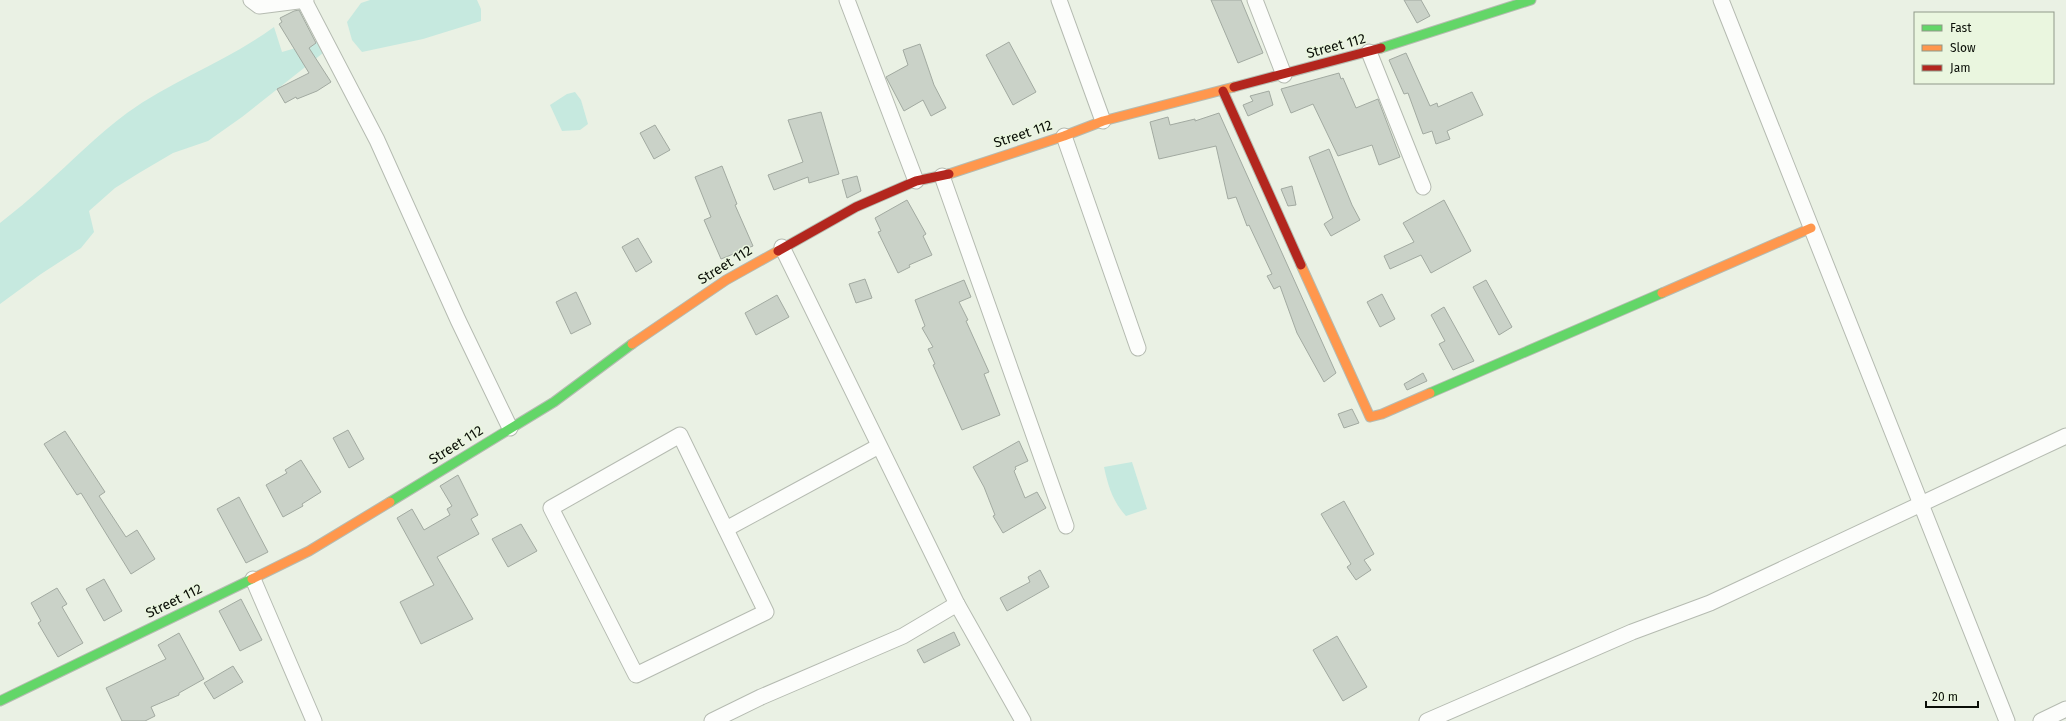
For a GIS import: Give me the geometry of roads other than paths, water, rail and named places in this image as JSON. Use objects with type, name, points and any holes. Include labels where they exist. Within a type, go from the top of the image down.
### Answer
[{"type":"street","points":[[251,0],[259,6],[305,0],[377,140],[458,320],[510,428]]},
{"type":"street","points":[[847,0],[916,181]]},
{"type":"street","points":[[1059,0],[1103,121]]},
{"type":"street","points":[[1255,0],[1284,75]]},
{"type":"street","name":"Street 112","points":[[0,701],[310,551],[554,402],[620,351],[726,280],[782,247],[856,207],[916,181],[942,176],[1064,136],[1103,121],[1369,52],[1531,0]]},
{"type":"street","points":[[1721,0],[2007,721]]},
{"type":"street","points":[[1369,52],[1423,187]]},
{"type":"street","points":[[1223,90],[1362,403],[1370,417],[1382,414],[1811,228]]},
{"type":"street","points":[[1064,136],[1138,348]]},
{"type":"street","points":[[942,176],[1066,526]]},
{"type":"street","points":[[782,247],[956,604],[1023,721]]},
{"type":"street","points":[[680,435],[726,529],[766,612],[636,675],[551,508],[680,435]]},
{"type":"street","points":[[1426,721],[1632,632],[1710,603],[2066,436]]},
{"type":"street","points":[[726,529],[879,446]]},
{"type":"street","points":[[253,579],[314,721]]},
{"type":"street","points":[[712,721],[761,697],[903,636],[956,604]]},
{"type":"street","points":[[2041,721],[2066,709]]},
{"type":"water","points":[[370,0],[477,0],[481,9],[481,21],[423,39],[362,52],[352,40],[347,22],[361,3]]},
{"type":"water","points":[[274,27],[282,52],[320,41],[323,53],[242,117],[208,141],[173,153],[115,188],[89,211],[94,232],[81,248],[41,274],[0,304],[0,223],[33,196],[105,130],[127,113],[163,90],[238,50]]},
{"type":"water","points":[[575,92],[581,100],[588,124],[580,130],[562,131],[550,105],[567,94]]},
{"type":"water","points":[[1132,462],[1147,509],[1126,516],[1121,511],[1112,493],[1107,481],[1104,467]]}]
